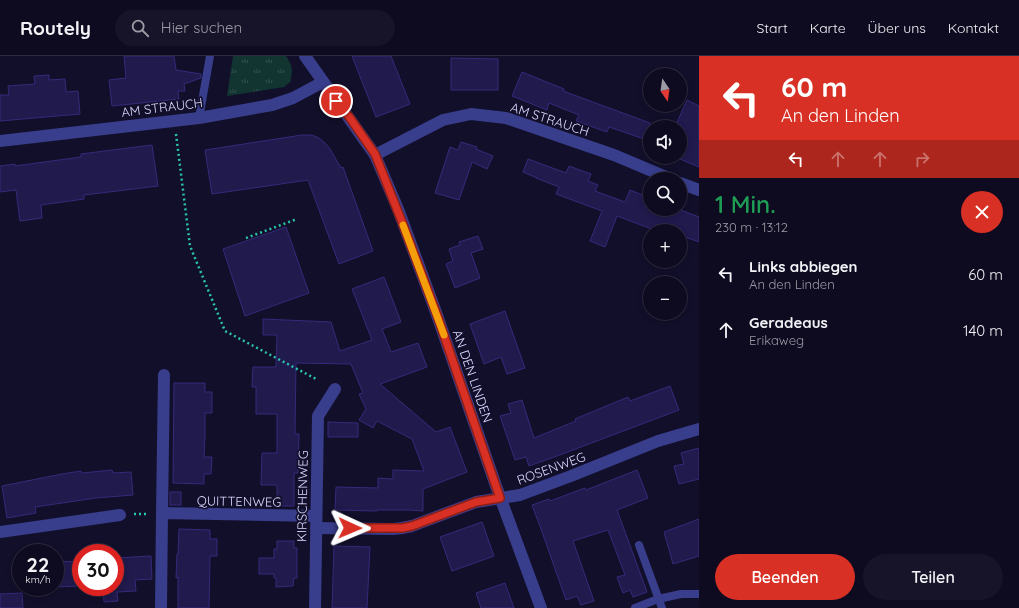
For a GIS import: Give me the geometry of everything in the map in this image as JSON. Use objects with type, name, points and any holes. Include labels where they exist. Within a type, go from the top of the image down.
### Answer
[{"type":"street","name":"AN DEN LINDEN","points":[[305,56],[375,154],[398,209],[437,315],[500,498],[541,608]]},
{"type":"street","name":"AM STRAUCH","points":[[0,141],[199,118],[272,104],[293,98],[323,82]]},
{"type":"street","name":"AM STRAUCH","points":[[375,154],[443,120],[471,114],[506,118],[614,155],[654,172]]},
{"type":"street","points":[[687,186],[699,190]]},
{"type":"street","points":[[161,608],[164,375]]},
{"type":"street","name":"KIRSCHENWEG","points":[[315,608],[318,416],[334,389]]},
{"type":"street","name":"ROSENWEG","points":[[316,522],[402,528],[412,526],[476,502],[520,494],[571,476],[658,441],[699,429]]},
{"type":"street","name":"QUITTENWEG","points":[[162,513],[316,522]]},
{"type":"street","points":[[0,532],[120,515]]},
{"type":"lane","points":[[199,118],[210,56]]},
{"type":"lane","points":[[639,545],[662,608]]},
{"type":"lane","points":[[635,608],[658,599],[681,594],[699,594]]},
{"type":"path","points":[[175,131],[190,246],[225,331],[318,380]]},
{"type":"path","points":[[246,238],[297,219]]},
{"type":"path","points":[[120,515],[162,513]]},
{"type":"green space","points":[[233,56],[286,56],[292,69],[290,82],[284,87],[227,96]]},
{"type":"building","points":[[124,56],[174,56],[176,70],[201,74],[201,78],[184,84],[185,91],[178,91],[179,99],[112,106],[109,80],[126,78]]},
{"type":"building","points":[[352,56],[391,56],[410,104],[376,117]]},
{"type":"building","points":[[451,58],[498,59],[498,90],[451,90]]},
{"type":"building","points":[[522,72],[564,89],[563,91],[643,120],[643,139],[609,127],[607,132],[576,121],[579,115],[549,103],[547,110],[512,96]]},
{"type":"building","points":[[49,75],[49,80],[65,79],[66,92],[78,91],[80,114],[0,121],[0,95],[9,95],[8,86],[35,84],[34,76]]},
{"type":"building","points":[[687,100],[699,106],[699,167],[687,162],[687,120],[678,120],[682,112],[687,112]]},
{"type":"building","points":[[302,135],[312,135],[319,138],[330,149],[341,168],[343,167],[373,251],[339,264],[308,180],[212,194],[205,150]]},
{"type":"building","points":[[461,142],[477,147],[476,149],[493,156],[487,169],[472,162],[459,200],[435,193],[450,147],[458,150]]},
{"type":"building","points":[[152,145],[158,186],[84,195],[84,199],[41,205],[42,218],[20,221],[16,190],[0,192],[0,166],[15,164],[15,166],[81,157],[81,154]]},
{"type":"building","points":[[528,159],[566,173],[569,166],[591,174],[588,181],[598,185],[595,191],[625,202],[630,190],[643,195],[643,216],[687,216],[687,212],[699,217],[699,242],[687,238],[687,224],[643,224],[643,226],[617,216],[605,247],[590,241],[602,211],[556,194],[559,187],[523,172]]},
{"type":"building","points":[[286,227],[309,293],[245,316],[223,249]]},
{"type":"building","points":[[478,236],[483,249],[471,253],[480,278],[455,288],[446,264],[453,261],[449,249],[460,245],[459,242]]},
{"type":"building","points":[[384,277],[401,322],[382,329],[391,352],[418,343],[427,367],[380,384],[436,432],[450,427],[467,472],[423,489],[423,511],[335,510],[336,487],[378,488],[378,478],[393,479],[393,470],[424,471],[412,439],[377,421],[373,428],[359,420],[366,409],[359,394],[363,393],[351,364],[296,363],[295,434],[299,434],[298,473],[294,473],[294,506],[277,506],[277,485],[261,485],[262,453],[277,453],[277,414],[256,414],[256,387],[252,387],[253,367],[276,367],[277,335],[263,335],[263,319],[331,322],[340,351],[372,340],[352,289]]},
{"type":"building","points":[[505,311],[525,368],[507,374],[501,357],[484,364],[470,324]]},
{"type":"building","points":[[174,383],[205,383],[205,392],[212,392],[212,413],[205,413],[204,457],[212,457],[211,474],[204,474],[204,484],[173,483]]},
{"type":"building","points":[[670,386],[679,410],[529,466],[526,457],[515,460],[500,416],[511,413],[508,404],[522,400],[534,438],[576,421],[575,419],[628,397],[630,401]]},
{"type":"building","points":[[328,422],[358,423],[358,437],[328,437]]},
{"type":"building","points":[[699,448],[699,479],[679,484],[674,466],[684,464],[681,453]]},
{"type":"building","points":[[112,470],[113,473],[131,472],[133,495],[96,498],[35,507],[36,513],[7,518],[2,486],[81,471],[82,473]]},
{"type":"building","points":[[637,470],[648,498],[617,510],[647,592],[633,597],[630,590],[623,593],[617,577],[625,575],[608,530],[573,541],[594,601],[581,605],[577,596],[566,600],[532,505],[549,499],[550,501],[585,488],[586,490]]},
{"type":"building","points":[[170,492],[181,492],[181,505],[170,505]]},
{"type":"building","points":[[699,519],[699,556],[673,564],[664,532]]},
{"type":"building","points":[[482,522],[494,556],[452,571],[440,537]]},
{"type":"building","points":[[179,529],[210,530],[210,539],[217,539],[217,556],[210,556],[209,608],[178,608],[178,577],[176,578]]},
{"type":"building","points":[[277,541],[294,541],[294,548],[297,548],[297,578],[294,578],[293,586],[276,587],[276,578],[274,578],[274,574],[259,574],[259,558],[274,558],[274,549],[277,549]]},
{"type":"building","points":[[334,546],[370,547],[367,608],[332,608]]},
{"type":"building","points":[[151,556],[152,579],[135,580],[136,591],[124,592],[124,558]]},
{"type":"building","points":[[72,561],[72,586],[64,587],[64,562]]},
{"type":"building","points":[[505,583],[514,608],[481,608],[476,593]]},
{"type":"building","points":[[12,593],[12,596],[22,596],[23,608],[0,608],[0,594]]},
{"type":"building","points":[[104,596],[117,596],[118,601],[104,602]]},
{"type":"slow traffic","points":[[403,225],[444,335]]},
{"type":"route","points":[[336,101],[350,118],[375,154],[437,315],[500,498],[476,502],[412,526],[402,528],[350,528]]}]
